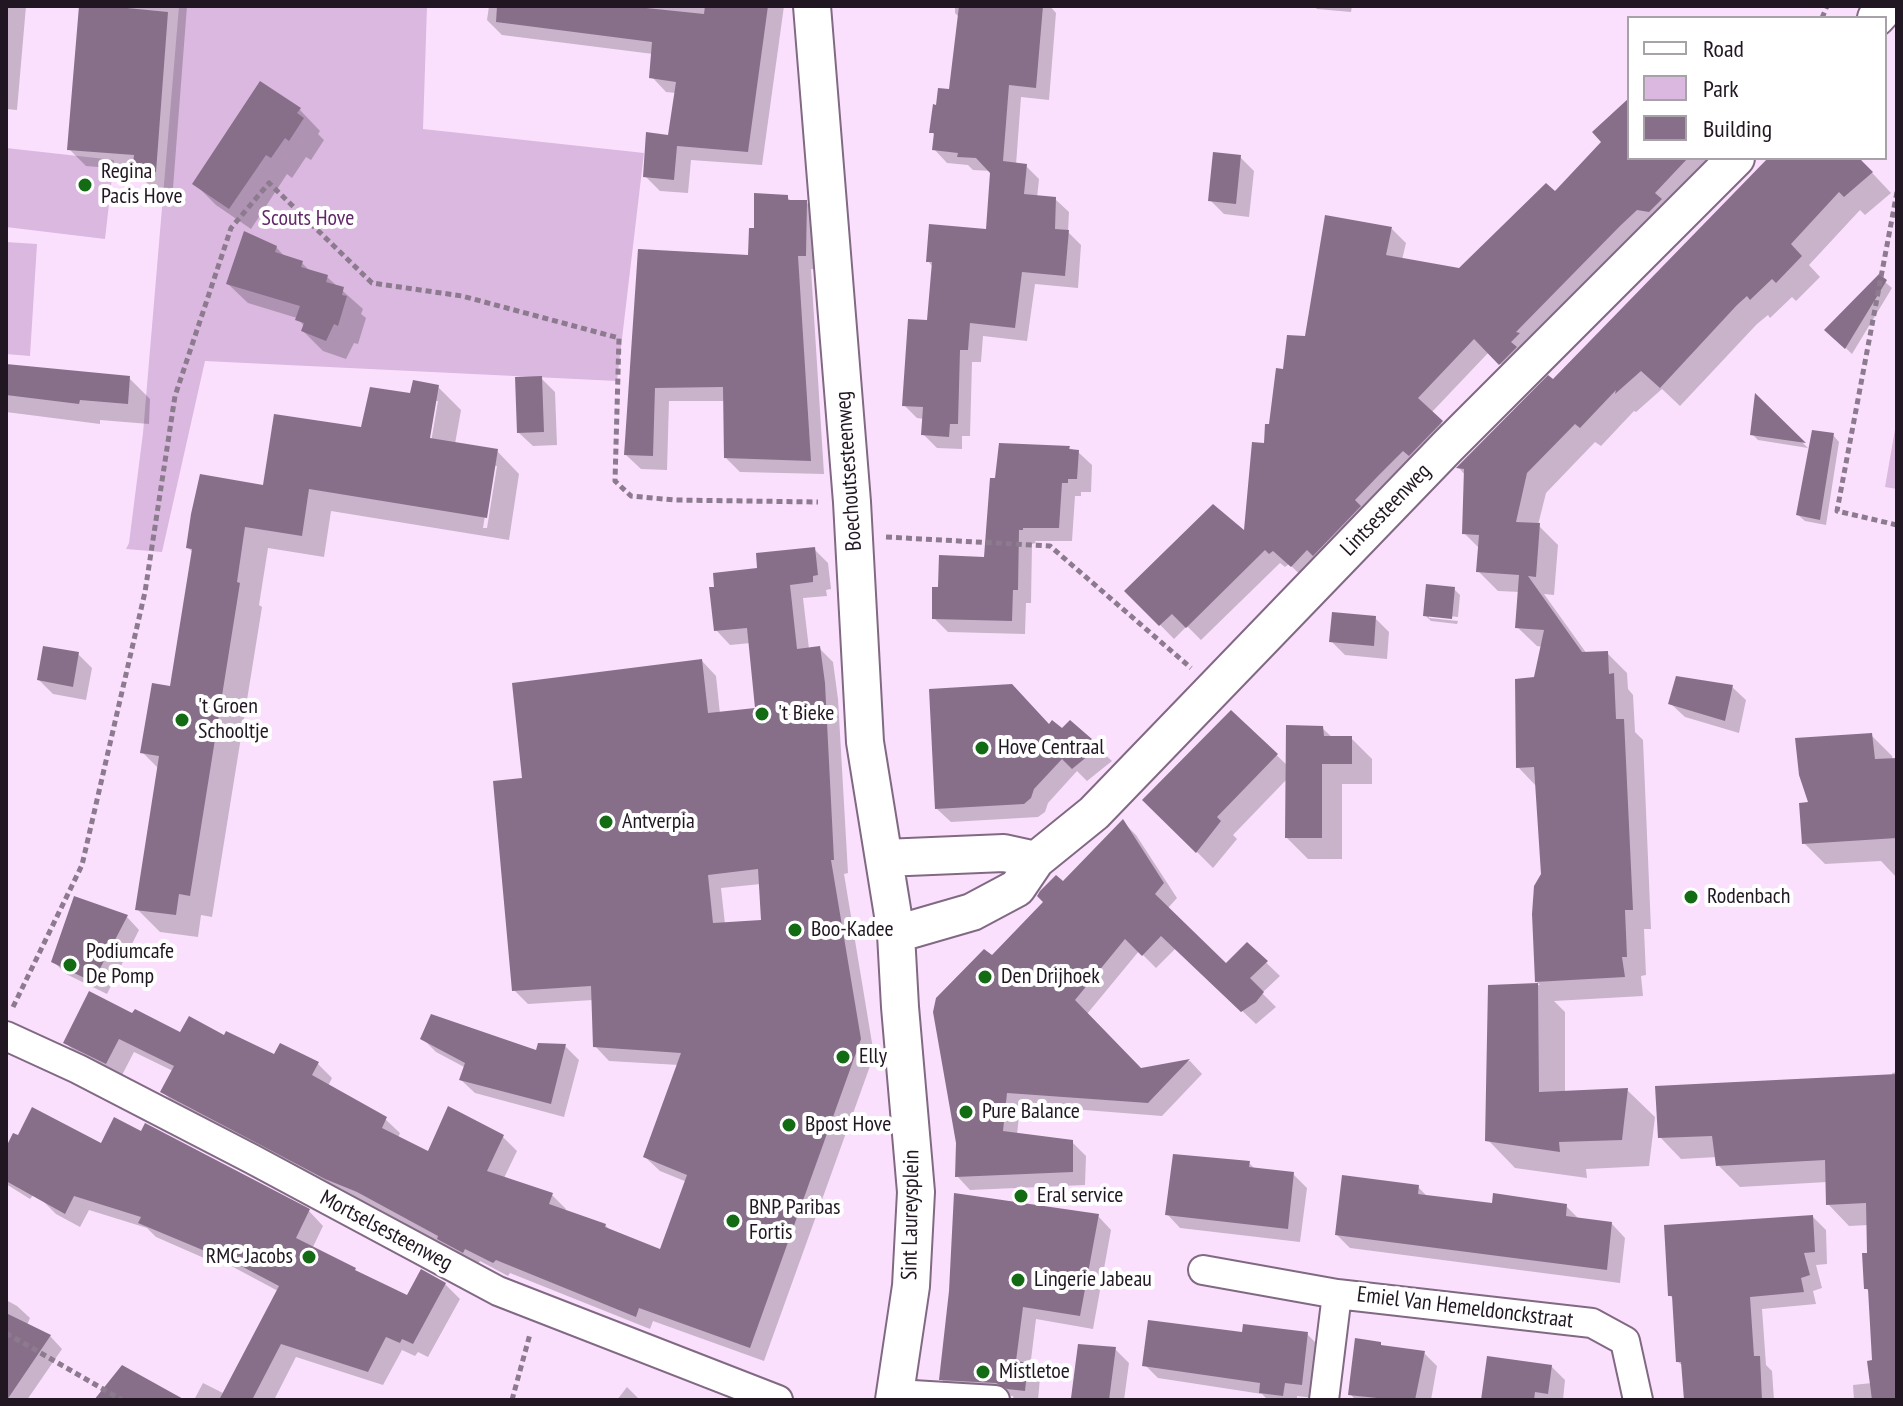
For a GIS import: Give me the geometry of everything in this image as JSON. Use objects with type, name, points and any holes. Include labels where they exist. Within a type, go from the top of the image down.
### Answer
[{"type":"street","name":"Boechoutsesteenweg","points":[[812,6],[853,518],[865,742],[896,934]]},
{"type":"street","name":"Lintsesteenweg","points":[[896,934],[972,912],[1017,888],[1036,860],[1094,813],[1448,446],[1734,160]]},
{"type":"street","points":[[884,858],[1004,853],[1036,860]]},
{"type":"street","name":"Sint Laureysplein","points":[[895,1397],[911,1286],[916,1192],[896,934]]},
{"type":"street","name":"Mortselsesteenweg","points":[[6,1036],[212,1138],[498,1291],[778,1400]]},
{"type":"street","name":"Emiel Van Hemeldonckstraat","points":[[1203,1270],[1337,1294],[1592,1323],[1625,1341],[1638,1400]]},
{"type":"street","name":"Emiel Van Hemeldonckstraat","points":[[1324,1400],[1337,1294]]},
{"type":"street","points":[[895,1397],[995,1400]]},
{"type":"path","points":[[13,1008],[82,865],[145,592],[175,396],[231,228],[269,183],[372,283],[462,296],[619,338],[615,481],[631,496],[853,518],[1050,546],[1214,689]]},
{"type":"path","points":[[1897,192],[1837,511],[1897,525]]},
{"type":"path","points":[[512,1400],[524,1351],[540,1307]]},
{"type":"path","points":[[6,1333],[122,1400]]},
{"type":"green space","name":"Scouts Hove","points":[[179,6],[427,6],[423,129],[644,153],[617,381],[205,361],[162,552],[126,549],[143,433]]},
{"type":"green space","points":[[6,148],[114,160],[105,239],[6,227]]},
{"type":"green space","points":[[6,242],[37,244],[30,356],[6,354]]},
{"type":"green space","points":[[1897,418],[1897,489],[1885,487]]},
{"type":"building","points":[[79,6],[127,6],[168,12],[156,172],[132,171],[134,155],[67,150]]},
{"type":"building","points":[[497,6],[627,6],[704,14],[705,6],[768,6],[748,152],[677,146],[674,180],[643,177],[646,132],[668,135],[676,82],[649,78],[652,42],[496,22]]},
{"type":"building","points":[[959,6],[1043,6],[1036,88],[1009,85],[1003,161],[1027,164],[1024,194],[1056,197],[1055,229],[1069,230],[1065,276],[1022,272],[1015,328],[970,323],[968,350],[960,350],[958,424],[950,424],[949,437],[921,435],[923,407],[902,406],[908,319],[927,320],[932,262],[926,262],[929,224],[986,229],[990,173],[976,158],[957,157],[958,153],[932,150],[934,133],[929,133],[938,88],[949,89]]},
{"type":"building","points":[[260,81],[301,108],[297,113],[304,118],[289,141],[285,138],[271,158],[266,155],[229,209],[192,184]]},
{"type":"building","points":[[1627,100],[1627,160],[1686,160],[1655,193],[1662,199],[1649,212],[1637,210],[1516,332],[1520,333],[1511,342],[1517,347],[1499,365],[1474,339],[1418,398],[1443,421],[1409,456],[1403,451],[1378,476],[1355,500],[1361,506],[1313,556],[1307,550],[1291,567],[1273,551],[1269,554],[1265,550],[1186,628],[1172,614],[1159,626],[1124,591],[1213,504],[1244,530],[1252,442],[1264,443],[1276,368],[1283,369],[1287,335],[1305,336],[1325,215],[1392,227],[1386,255],[1459,268],[1546,183],[1555,191],[1601,142],[1592,132]]},
{"type":"building","points":[[1213,152],[1241,155],[1236,204],[1208,201]]},
{"type":"building","points":[[1766,160],[1861,160],[1873,172],[1844,197],[1839,192],[1791,244],[1802,256],[1776,283],[1772,279],[1750,300],[1747,296],[1737,305],[1660,388],[1641,371],[1615,394],[1616,390],[1580,428],[1575,424],[1527,473],[1516,522],[1540,523],[1536,577],[1528,576],[1582,652],[1608,651],[1609,674],[1614,673],[1616,719],[1624,719],[1633,910],[1625,910],[1627,957],[1622,957],[1625,977],[1535,982],[1532,914],[1534,886],[1541,874],[1534,767],[1516,768],[1515,679],[1534,677],[1544,630],[1515,628],[1519,575],[1476,572],[1479,535],[1462,534],[1464,469],[1456,468],[1548,375],[1553,379]]},
{"type":"building","points":[[754,193],[788,195],[788,200],[807,200],[806,256],[798,256],[811,461],[724,458],[723,387],[655,388],[653,456],[624,455],[638,249],[748,255],[749,228],[754,228]]},
{"type":"building","points":[[244,231],[277,246],[275,252],[303,261],[301,267],[328,275],[326,282],[344,287],[342,295],[347,296],[338,326],[334,324],[326,341],[301,331],[304,323],[295,320],[300,306],[226,284]]},
{"type":"building","points":[[1879,274],[1887,280],[1845,349],[1824,330]]},
{"type":"building","points":[[6,364],[130,376],[128,404],[80,400],[79,404],[6,395]]},
{"type":"building","points":[[542,376],[544,432],[517,433],[515,377]]},
{"type":"building","points":[[413,380],[439,385],[430,438],[498,449],[487,518],[309,489],[302,536],[245,527],[237,582],[240,583],[190,896],[179,894],[176,915],[135,910],[159,756],[140,753],[152,683],[170,686],[192,549],[186,548],[200,474],[263,485],[274,414],[361,427],[370,387],[410,393]]},
{"type":"building","points":[[1755,393],[1806,443],[1750,435]]},
{"type":"building","points":[[1812,430],[1834,433],[1820,520],[1796,515]]},
{"type":"building","points":[[999,443],[1070,446],[1069,449],[1079,450],[1077,479],[1062,483],[1059,528],[1019,530],[1018,590],[1013,590],[1012,621],[932,619],[932,587],[938,587],[939,555],[984,557],[990,478],[995,478]]},
{"type":"building","points":[[815,547],[818,575],[813,576],[813,582],[790,585],[797,649],[820,646],[825,683],[834,860],[831,860],[861,1039],[750,1348],[639,1308],[636,1317],[496,1260],[493,1263],[465,1249],[463,1253],[357,1192],[325,1179],[160,1092],[174,1066],[119,1039],[106,1064],[63,1043],[89,991],[132,1013],[135,1009],[180,1032],[189,1016],[224,1035],[226,1031],[274,1054],[280,1043],[319,1062],[312,1075],[387,1117],[382,1128],[428,1151],[448,1106],[504,1135],[487,1171],[553,1193],[549,1204],[606,1224],[605,1227],[660,1249],[687,1175],[643,1157],[681,1053],[593,1047],[591,986],[512,991],[493,781],[522,778],[512,683],[702,659],[708,713],[755,708],[747,628],[714,631],[709,587],[714,587],[713,573],[757,568],[756,553]],"holes":[[[758,869],[761,920],[713,923],[708,875]]]},
{"type":"building","points":[[1426,584],[1455,587],[1452,619],[1423,616]]},
{"type":"building","points":[[1332,612],[1376,616],[1374,646],[1329,642]]},
{"type":"building","points":[[43,646],[79,652],[73,687],[37,680]]},
{"type":"building","points":[[1676,676],[1733,685],[1725,721],[1668,704]]},
{"type":"building","name":"Hove Centraal","points":[[1012,684],[1049,724],[1052,720],[1062,728],[1070,720],[1100,746],[1072,769],[1062,759],[1024,804],[935,809],[929,689]]},
{"type":"building","points":[[1231,710],[1278,754],[1217,817],[1221,821],[1196,853],[1142,800]]},
{"type":"building","points":[[1286,725],[1323,726],[1324,736],[1352,736],[1352,764],[1322,764],[1322,838],[1285,838]]},
{"type":"building","points":[[1872,733],[1875,759],[1897,758],[1897,838],[1802,844],[1799,803],[1808,802],[1799,775],[1795,738]]},
{"type":"building","points":[[1123,819],[1164,883],[1155,894],[1226,963],[1247,942],[1268,961],[1250,978],[1264,992],[1241,1012],[1161,936],[1142,956],[1125,939],[1075,1000],[1141,1068],[1190,1059],[1148,1103],[1007,1093],[1003,1131],[1073,1140],[1073,1172],[955,1177],[956,1143],[933,1012],[936,998],[984,949],[992,955],[1043,902],[1037,896],[1040,891],[1056,875],[1063,881]]},
{"type":"building","points":[[74,896],[128,915],[93,982],[51,962]]},
{"type":"building","points":[[1538,983],[1539,1092],[1628,1088],[1622,1140],[1559,1142],[1560,1152],[1485,1141],[1488,985]]},
{"type":"building","points":[[431,1014],[536,1050],[538,1043],[566,1044],[551,1104],[459,1080],[465,1063],[420,1039]]},
{"type":"building","points":[[1897,1074],[1897,1400],[1872,1400],[1867,1361],[1872,1360],[1868,1289],[1864,1289],[1862,1253],[1867,1253],[1866,1203],[1826,1205],[1825,1160],[1716,1166],[1712,1136],[1658,1138],[1655,1086]]},
{"type":"building","points":[[32,1107],[101,1143],[114,1117],[141,1131],[145,1123],[310,1209],[296,1238],[355,1270],[407,1295],[421,1269],[446,1283],[413,1344],[386,1337],[368,1372],[281,1344],[252,1400],[219,1400],[279,1286],[207,1248],[205,1251],[138,1223],[141,1217],[74,1196],[65,1214],[6,1181],[6,1147],[13,1133],[18,1135]]},
{"type":"building","points":[[1173,1154],[1250,1161],[1249,1167],[1294,1172],[1288,1229],[1165,1215]]},
{"type":"building","points":[[1342,1175],[1419,1185],[1418,1194],[1492,1203],[1493,1193],[1567,1204],[1566,1216],[1612,1222],[1607,1270],[1335,1235]]},
{"type":"building","points":[[954,1193],[1099,1214],[1080,1316],[1023,1307],[1016,1361],[1028,1363],[1025,1391],[1007,1389],[996,1383],[939,1380],[949,1291]]},
{"type":"building","points":[[1813,1215],[1815,1252],[1804,1253],[1810,1275],[1801,1278],[1804,1292],[1750,1297],[1754,1356],[1760,1356],[1762,1400],[1684,1400],[1681,1362],[1676,1362],[1672,1296],[1668,1296],[1664,1225]]},
{"type":"building","points":[[6,1313],[51,1335],[7,1400],[6,1400]]},
{"type":"building","points":[[1148,1320],[1242,1332],[1243,1324],[1308,1332],[1302,1385],[1285,1383],[1283,1396],[1259,1393],[1260,1383],[1142,1366]]},
{"type":"building","points":[[1355,1338],[1425,1351],[1415,1400],[1376,1400],[1348,1395]]},
{"type":"building","points":[[1078,1344],[1116,1347],[1109,1400],[1071,1398]]},
{"type":"building","points":[[1487,1356],[1552,1365],[1548,1394],[1535,1392],[1534,1400],[1481,1400]]},
{"type":"building","points":[[122,1365],[185,1400],[94,1400]]},
{"type":"place","name":"Regina Pacis Hove","points":[[85,185]]},
{"type":"place","name":"'t Bieke","points":[[762,714]]},
{"type":"place","name":"'t Groen Schooltje","points":[[182,720]]},
{"type":"place","name":"Hove Centraal","points":[[982,748]]},
{"type":"place","name":"Antverpia","points":[[606,822]]},
{"type":"place","name":"Rodenbach","points":[[1691,897]]},
{"type":"place","name":"Boo-Kadee","points":[[795,930]]},
{"type":"place","name":"Podiumcafe De Pomp","points":[[70,965]]},
{"type":"place","name":"Den Drijhoek","points":[[985,977]]},
{"type":"place","name":"Elly","points":[[843,1057]]},
{"type":"place","name":"Pure Balance","points":[[966,1112]]},
{"type":"place","name":"Bpost Hove","points":[[789,1125]]},
{"type":"place","name":"Eral service","points":[[1021,1196]]},
{"type":"place","name":"BNP Paribas Fortis","points":[[733,1221]]},
{"type":"place","name":"RMC Jacobs","points":[[309,1257]]},
{"type":"place","name":"Lingerie Jabeau","points":[[1018,1280]]},
{"type":"place","name":"Mistletoe","points":[[983,1372]]}]
